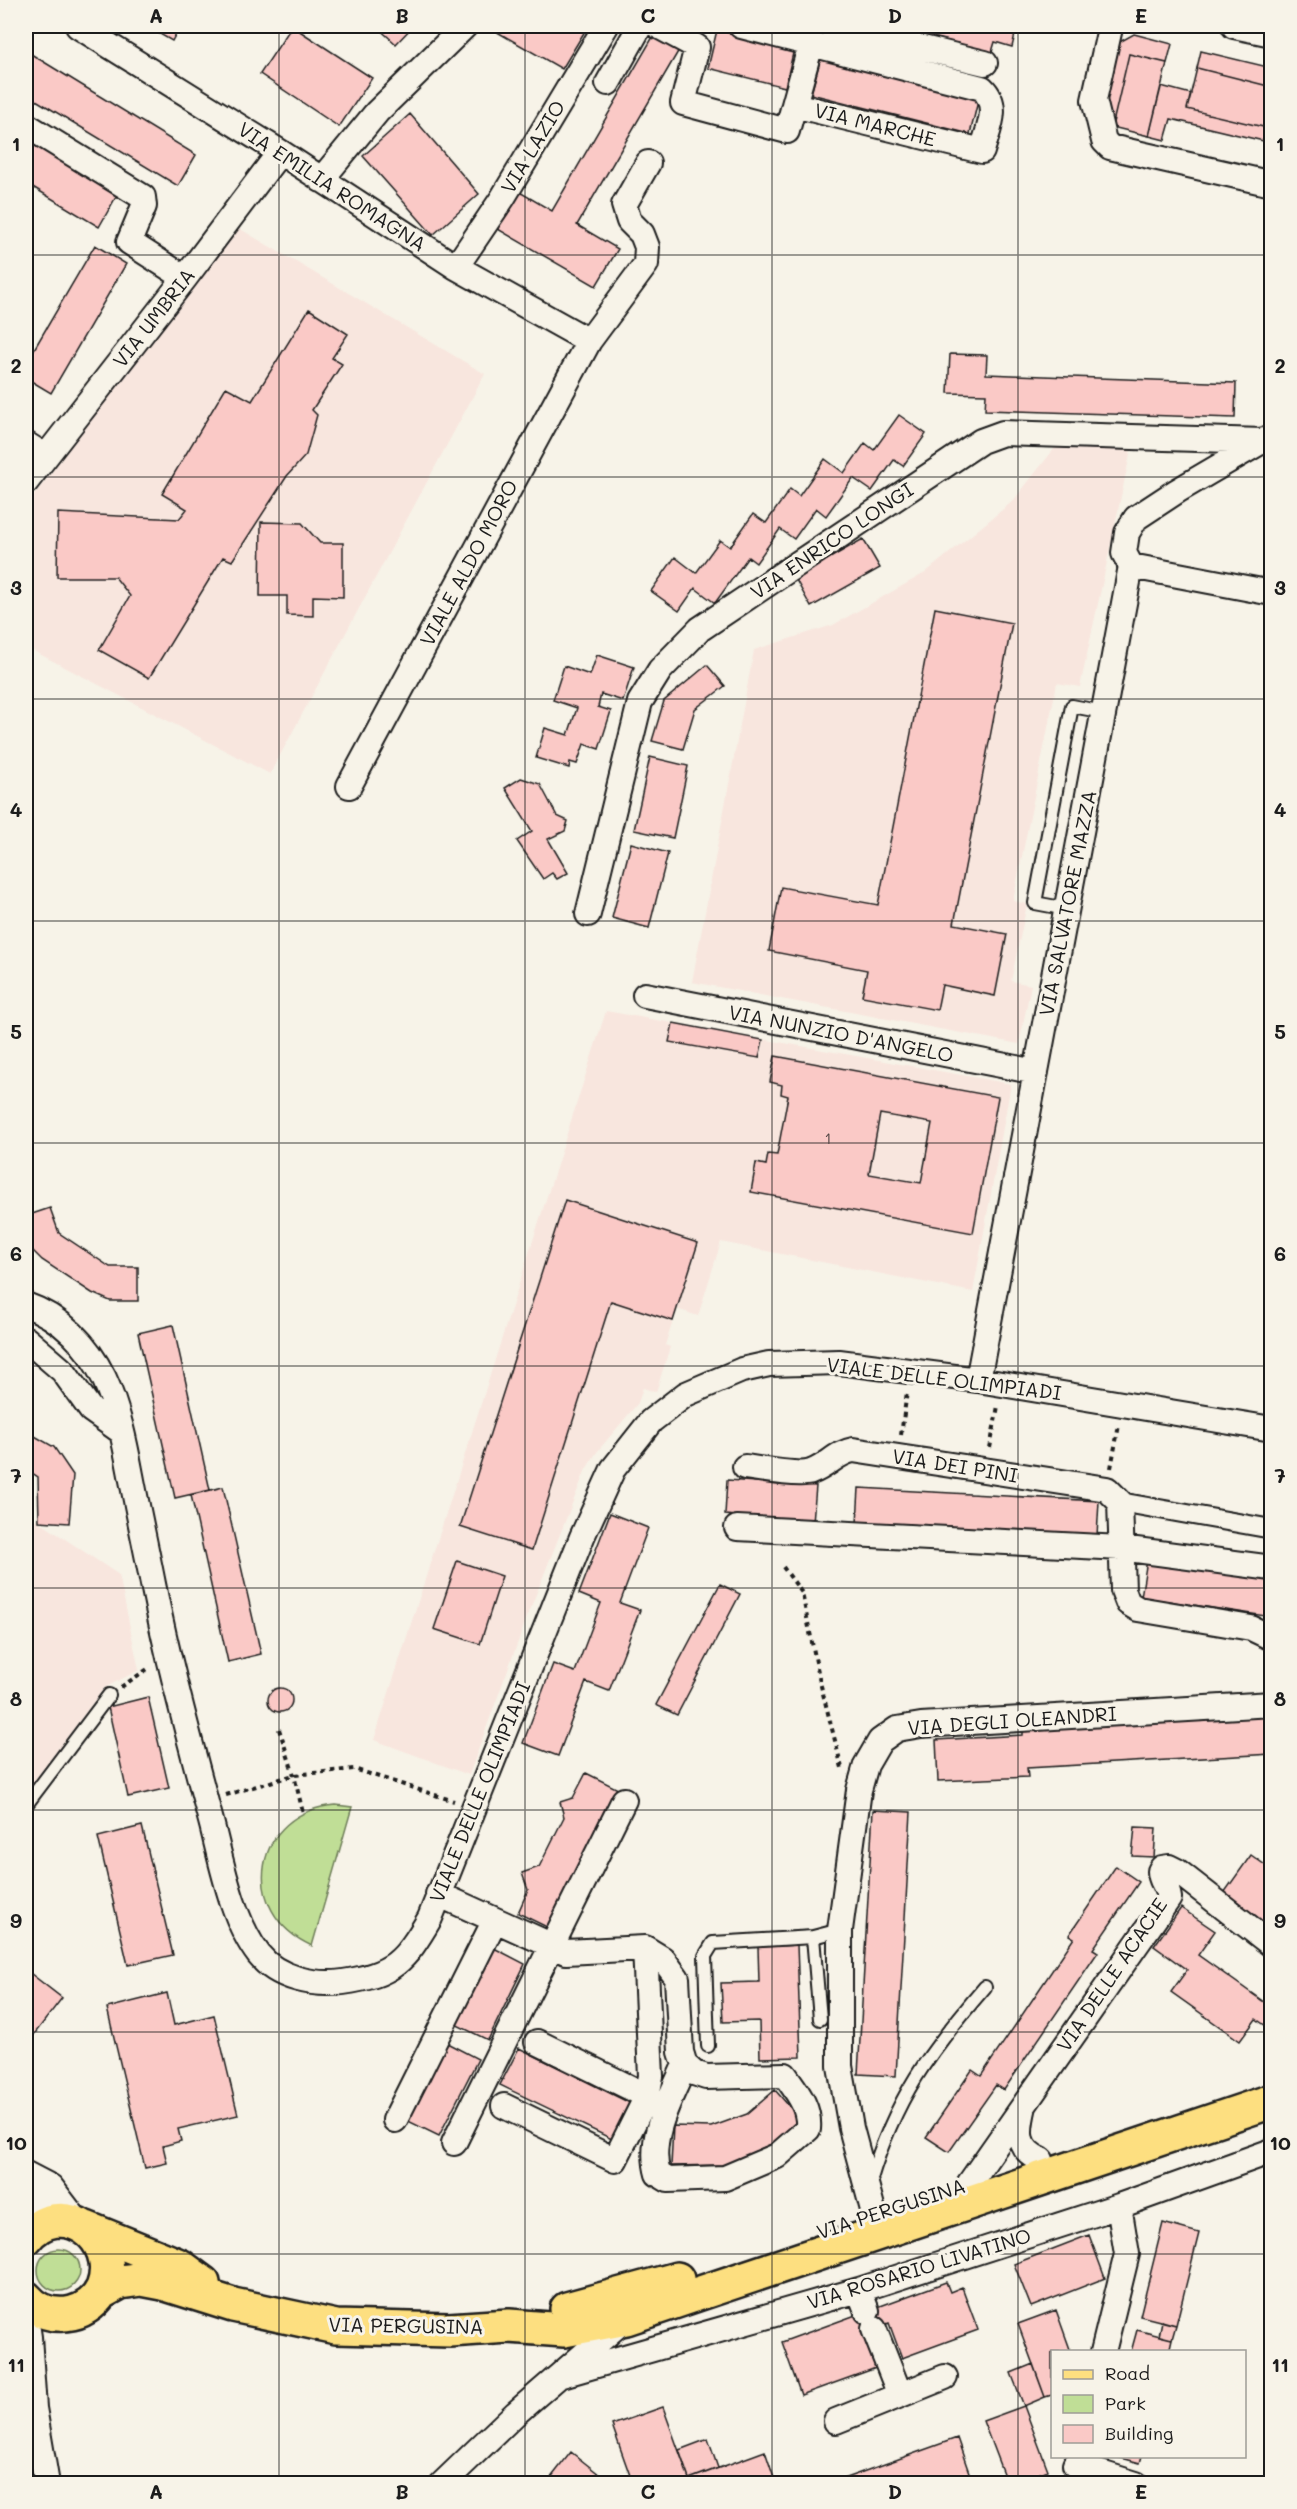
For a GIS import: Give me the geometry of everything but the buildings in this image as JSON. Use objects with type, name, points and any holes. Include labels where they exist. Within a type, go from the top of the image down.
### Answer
[{"type":"main road","name":"VIA PERGUSINA","points":[[509,2326],[665,2282],[871,2203],[969,2184],[1272,2084]]},
{"type":"main road","name":"VIA PERGUSINA","points":[[26,2298],[45,2312],[66,2315],[85,2308],[100,2294],[120,2282],[142,2279],[164,2283],[233,2305],[336,2327],[449,2330],[509,2326],[564,2330],[626,2318],[1272,2101]]},
{"type":"main road","name":"VIA PERGUSINA","points":[[52,2226],[180,2266],[233,2305]]},
{"type":"main road","points":[[52,2226],[99,2241],[107,2258],[107,2276],[100,2294]]},
{"type":"street","name":"VIA EMILIA ROMAGNA","points":[[78,26],[280,152],[456,267],[589,341]]},
{"type":"street","points":[[321,180],[377,112],[465,26]]},
{"type":"street","name":"VIA LAZIO","points":[[456,267],[502,199],[606,26]]},
{"type":"street","points":[[608,83],[640,26]]},
{"type":"street","name":"VIA MARCHE","points":[[658,26],[697,47],[683,103],[787,131],[794,105],[982,151],[994,105],[982,88],[811,44]]},
{"type":"street","points":[[741,26],[811,44],[794,105]]},
{"type":"street","points":[[831,26],[985,63]]},
{"type":"street","points":[[1233,26],[1272,34]]},
{"type":"street","points":[[1110,28],[1094,100],[1104,141],[1110,147],[1272,184]]},
{"type":"street","points":[[26,125],[143,197],[144,206],[129,242],[185,278]]},
{"type":"street","name":"VIA UMBRIA","points":[[26,482],[35,450],[185,278],[280,152]]},
{"type":"street","points":[[589,341],[646,264],[647,247],[642,234],[629,221],[624,205],[648,163]]},
{"type":"street","name":"VIALE ALDO MORO","points":[[349,786],[589,341]]},
{"type":"street","name":"VIA ENRICO LONGI","points":[[588,914],[640,702],[660,670],[700,629],[981,441],[1003,433],[1267,439]]},
{"type":"street","points":[[1267,439],[1177,490],[1136,518],[1127,533],[1124,553],[1131,566],[1272,593]]},
{"type":"street","name":"VIA SALVATORE MAZZA","points":[[978,1380],[1131,566]]},
{"type":"street","name":"VIA NUNZIO D'ANGELO","points":[[645,995],[1036,1072]]},
{"type":"street","name":"VIALE DELLE OLIMPIADI","points":[[26,1305],[60,1323],[86,1346],[105,1380],[122,1432],[167,1656],[225,1875],[247,1937],[260,1956],[278,1971],[308,1982],[336,1983],[364,1979],[386,1972],[402,1959],[416,1941],[430,1918],[591,1518],[613,1469],[651,1420],[686,1394],[711,1381],[742,1370],[769,1364],[839,1362],[978,1380],[1272,1429]]},
{"type":"street","points":[[26,1339],[63,1371],[91,1410],[122,1432]]},
{"type":"street","name":"VIA DEI PINI","points":[[745,1467],[808,1473],[822,1467],[840,1453],[853,1450],[1113,1496]]},
{"type":"street","points":[[1272,1529],[1113,1496],[1121,1548],[1123,1590],[1128,1603],[1138,1609],[1251,1628],[1272,1638]]},
{"type":"street","points":[[737,1528],[1121,1548],[1272,1568]]},
{"type":"street","name":"VIA DEGLI OLEANDRI","points":[[871,2203],[851,2128],[840,2066],[840,1930],[858,1790],[866,1765],[880,1741],[897,1730],[921,1725],[1272,1704]]},
{"type":"street","points":[[454,2143],[624,1800]]},
{"type":"street","name":"VIA DELLE ACACIE","points":[[1024,2104],[1169,1898],[1167,1886],[1160,1878],[1162,1868],[1169,1867],[1177,1871],[1272,1945]]},
{"type":"street","points":[[438,1894],[566,1952],[645,1948],[663,1959],[677,1978],[681,2052],[686,2065],[694,2073],[706,2077],[785,2075],[804,2102],[809,2119],[808,2129],[777,2156],[725,2178],[668,2180],[658,2174],[655,2164],[657,2136],[659,2125],[686,2065]]},
{"type":"street","points":[[395,2120],[495,1920]]},
{"type":"street","points":[[504,2106],[615,2160],[647,2096],[651,2076],[645,1948]]},
{"type":"street","points":[[537,2042],[647,2096]]},
{"type":"street","points":[[1024,2104],[1020,2124],[1021,2140],[1025,2151],[1041,2160]]},
{"type":"street","points":[[969,2184],[1024,2104]]},
{"type":"street","name":"VIA ROSARIO LIVATINO","points":[[562,2375],[867,2310],[1119,2206],[1272,2151]]},
{"type":"street","points":[[26,2174],[51,2187],[52,2226]]},
{"type":"street","points":[[26,2187],[52,2226]]},
{"type":"street","points":[[1103,2350],[1127,2254],[1119,2206]]},
{"type":"street","points":[[867,2310],[900,2395]]},
{"type":"street","points":[[26,2317],[31,2429],[36,2458],[47,2484]]},
{"type":"street","name":"VIA ROSARIO LIVATINO","points":[[442,2484],[516,2413],[626,2318]]},
{"type":"street","points":[[836,2421],[945,2377]]},
{"type":"street","points":[[1074,2468],[1136,2484]]},
{"type":"lane","points":[[1067,909],[1035,903],[1072,706],[1104,712]]},
{"type":"lane","points":[[26,1805],[109,1695]]},
{"type":"lane","points":[[708,2046],[705,1956],[713,1944],[813,1937],[840,1930]]},
{"type":"lane","points":[[813,1937],[820,2019]]},
{"type":"lane","points":[[871,2203],[881,2146],[892,2118],[915,2077],[949,2030],[985,1987]]},
{"type":"path","points":[[898,1457],[907,1391]]},
{"type":"path","points":[[989,1450],[998,1405]]},
{"type":"path","points":[[1113,1496],[1119,1422]]},
{"type":"path","points":[[783,1567],[802,1593],[840,1765],[858,1790]]},
{"type":"path","points":[[109,1695],[167,1656]]},
{"type":"path","points":[[279,1729],[303,1813]]},
{"type":"path","points":[[217,1797],[294,1775],[354,1769],[463,1804]]},
{"type":"shaded area","points":[[237,227],[485,374],[270,774],[26,647],[26,506]]},
{"type":"shaded area","points":[[1058,444],[1131,450],[1080,687],[1057,683],[1013,901],[1027,904],[1011,981],[1031,985],[1019,1044],[692,982],[754,650],[833,625],[925,573],[1013,501]]},
{"type":"shaded area","points":[[606,1011],[1011,1084],[973,1292],[721,1242],[698,1316],[677,1309],[665,1345],[670,1347],[656,1392],[643,1388],[638,1403],[597,1452],[586,1469],[529,1612],[469,1775],[374,1740]]},
{"type":"shaded area","points":[[26,1513],[119,1575],[139,1670],[104,1688],[26,1792]]},
{"type":"green space","points":[[336,1805],[352,1807],[312,1946],[288,1930],[272,1910],[264,1888],[264,1865],[272,1843],[287,1825],[308,1811]]},
{"type":"green space","points":[[59,2249],[74,2255],[80,2270],[74,2285],[59,2291],[44,2285],[38,2270],[44,2255]]}]
